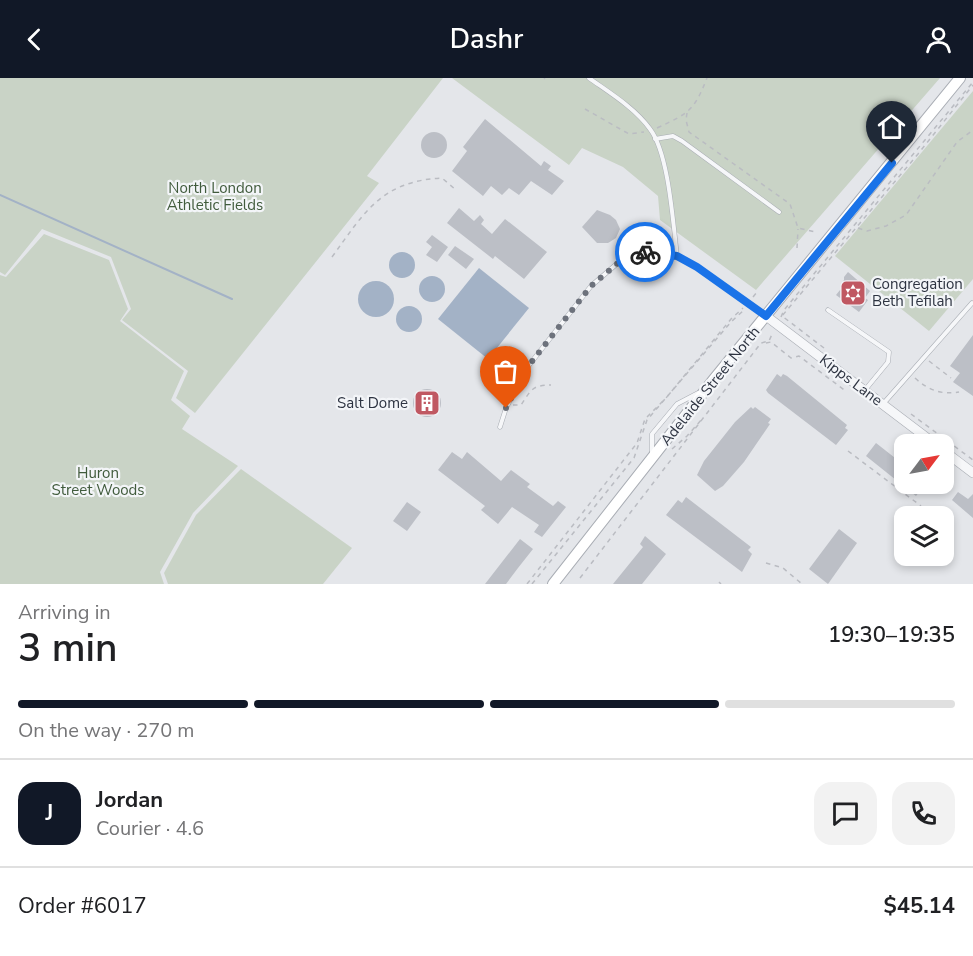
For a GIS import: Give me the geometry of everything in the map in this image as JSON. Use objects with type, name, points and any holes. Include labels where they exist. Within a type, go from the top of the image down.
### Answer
[{"type":"main road","name":"Adelaide Street North","points":[[553,584],[706,388],[960,78]]},
{"type":"street","name":"Kipps Lane","points":[[766,316],[922,434]]},
{"type":"street","points":[[954,459],[973,473]]},
{"type":"lane","points":[[589,78],[636,113],[652,130],[665,164],[677,256]]},
{"type":"lane","points":[[655,139],[673,136],[682,141],[779,212]]},
{"type":"lane","points":[[500,427],[507,405],[526,369],[596,281],[619,262],[641,252],[677,256],[697,267],[766,316]]},
{"type":"lane","points":[[882,404],[972,303]]},
{"type":"lane","points":[[828,310],[889,352],[888,362],[864,391]]},
{"type":"path","points":[[585,109],[629,134],[652,130],[687,113],[698,100],[707,78]]},
{"type":"path","points":[[826,350],[782,316],[973,85]]},
{"type":"path","points":[[687,113],[687,133]]},
{"type":"path","points":[[688,129],[790,204],[798,228],[796,248]]},
{"type":"path","points":[[855,227],[867,231],[886,226],[906,215],[957,142],[973,130]]},
{"type":"path","points":[[332,257],[369,207],[402,185],[442,178],[456,190]]},
{"type":"path","points":[[798,228],[814,232]]},
{"type":"path","points":[[532,584],[634,458],[647,420],[730,322],[738,317],[757,292]]},
{"type":"path","points":[[526,584],[637,443],[645,419],[666,398],[730,319],[748,304]]},
{"type":"path","points":[[670,451],[687,436],[725,392],[761,344],[771,342],[790,358],[800,356],[847,392]]},
{"type":"path","points":[[923,357],[951,378]]},
{"type":"path","points":[[909,374],[931,390],[941,393],[959,392]]},
{"type":"path","points":[[507,405],[521,405],[533,388],[540,385],[551,385]]},
{"type":"path","points":[[907,411],[973,460]]},
{"type":"path","points":[[848,451],[921,506]]},
{"type":"path","points":[[766,563],[783,568],[802,584]]},
{"type":"path","points":[[792,584],[796,579]]},
{"type":"green space","name":"North London Athletic Fields","points":[[0,78],[443,78],[367,176],[379,183],[195,413],[176,398],[188,371],[122,320],[131,309],[111,257],[42,229],[5,275],[0,272]]},
{"type":"green space","points":[[452,78],[940,78],[756,290],[660,220],[658,196],[623,167],[582,148],[569,165]]},
{"type":"green space","points":[[973,91],[973,279],[929,331],[835,256]]},
{"type":"green space","name":"Huron Street Woods","points":[[44,234],[109,260],[128,309],[120,321],[184,371],[171,400],[190,416],[182,429],[238,466],[193,513],[160,572],[164,584],[0,584],[0,275],[6,277]]},
{"type":"green space","points":[[241,469],[352,548],[323,584],[168,584],[164,573],[196,515]]},
{"type":"water","points":[[402,252],[411,256],[415,265],[411,274],[402,278],[393,274],[389,265],[393,256]]},
{"type":"water","points":[[479,268],[529,308],[488,359],[438,319]]},
{"type":"water","points":[[432,276],[441,280],[445,289],[441,298],[432,302],[423,298],[419,289],[423,280]]},
{"type":"water","points":[[376,281],[389,286],[394,299],[389,312],[376,317],[363,312],[358,299],[363,286]]},
{"type":"water","points":[[409,306],[418,310],[422,319],[418,328],[409,332],[400,328],[396,319],[400,310]]},
{"type":"building","points":[[485,119],[541,166],[544,161],[551,166],[548,170],[564,181],[552,195],[531,181],[519,195],[509,188],[502,195],[491,186],[483,196],[452,171],[467,151],[463,147]]},
{"type":"building","points":[[434,132],[443,136],[447,145],[443,154],[434,158],[425,154],[421,145],[425,136]]},
{"type":"building","points":[[459,208],[474,221],[480,215],[484,220],[481,224],[492,234],[505,219],[547,252],[524,279],[495,256],[493,259],[447,223]]},
{"type":"building","points":[[597,210],[610,215],[616,220],[620,229],[616,238],[608,243],[597,243],[582,227]]},
{"type":"building","points":[[432,235],[448,247],[437,262],[426,255],[432,247],[426,242]]},
{"type":"building","points":[[455,246],[474,259],[466,269],[448,255]]},
{"type":"building","name":"Congregation Beth Tefilah","points":[[848,272],[870,291],[865,298],[868,300],[859,312],[836,295],[844,285],[842,283]]},
{"type":"building","points":[[973,335],[973,396],[953,382],[960,373],[950,366]]},
{"type":"building","points":[[777,374],[781,377],[783,374],[787,376],[847,425],[845,428],[848,430],[836,445],[768,393],[766,390]]},
{"type":"building","name":"Salt Dome","points":[[427,389],[437,393],[441,403],[437,413],[427,417],[417,413],[413,403],[417,393]]},
{"type":"building","points":[[751,407],[753,409],[755,407],[771,419],[768,423],[770,424],[744,462],[723,486],[715,491],[697,475],[704,461],[735,422]]},
{"type":"building","points":[[876,443],[894,457],[894,478],[866,456]]},
{"type":"building","points":[[452,452],[462,459],[467,452],[501,481],[511,470],[530,484],[527,487],[553,506],[558,501],[566,507],[542,537],[534,532],[539,525],[512,507],[498,524],[481,510],[485,506],[438,470]]},
{"type":"building","points":[[958,492],[968,499],[973,494],[973,518],[952,500]]},
{"type":"building","points":[[686,497],[751,547],[748,550],[752,554],[742,572],[666,515],[678,500],[682,503]]},
{"type":"building","points":[[407,502],[421,512],[407,531],[393,521]]},
{"type":"building","points":[[839,529],[857,543],[828,584],[809,569]]},
{"type":"building","points":[[645,536],[666,554],[642,584],[613,584],[643,547],[640,544]]},
{"type":"building","points":[[520,539],[533,549],[506,584],[485,584]]},
{"type":"waterway","points":[[0,195],[232,299]]},
{"type":"way so far","points":[[506,408],[526,369],[591,286],[619,262],[645,252]]},
{"type":"place","name":"Congregation Beth Tefilah","points":[[853,293]]},
{"type":"place","name":"Salt Dome","points":[[427,403]]},
{"type":"route","points":[[645,252],[677,256],[697,267],[766,316],[892,163]]}]
